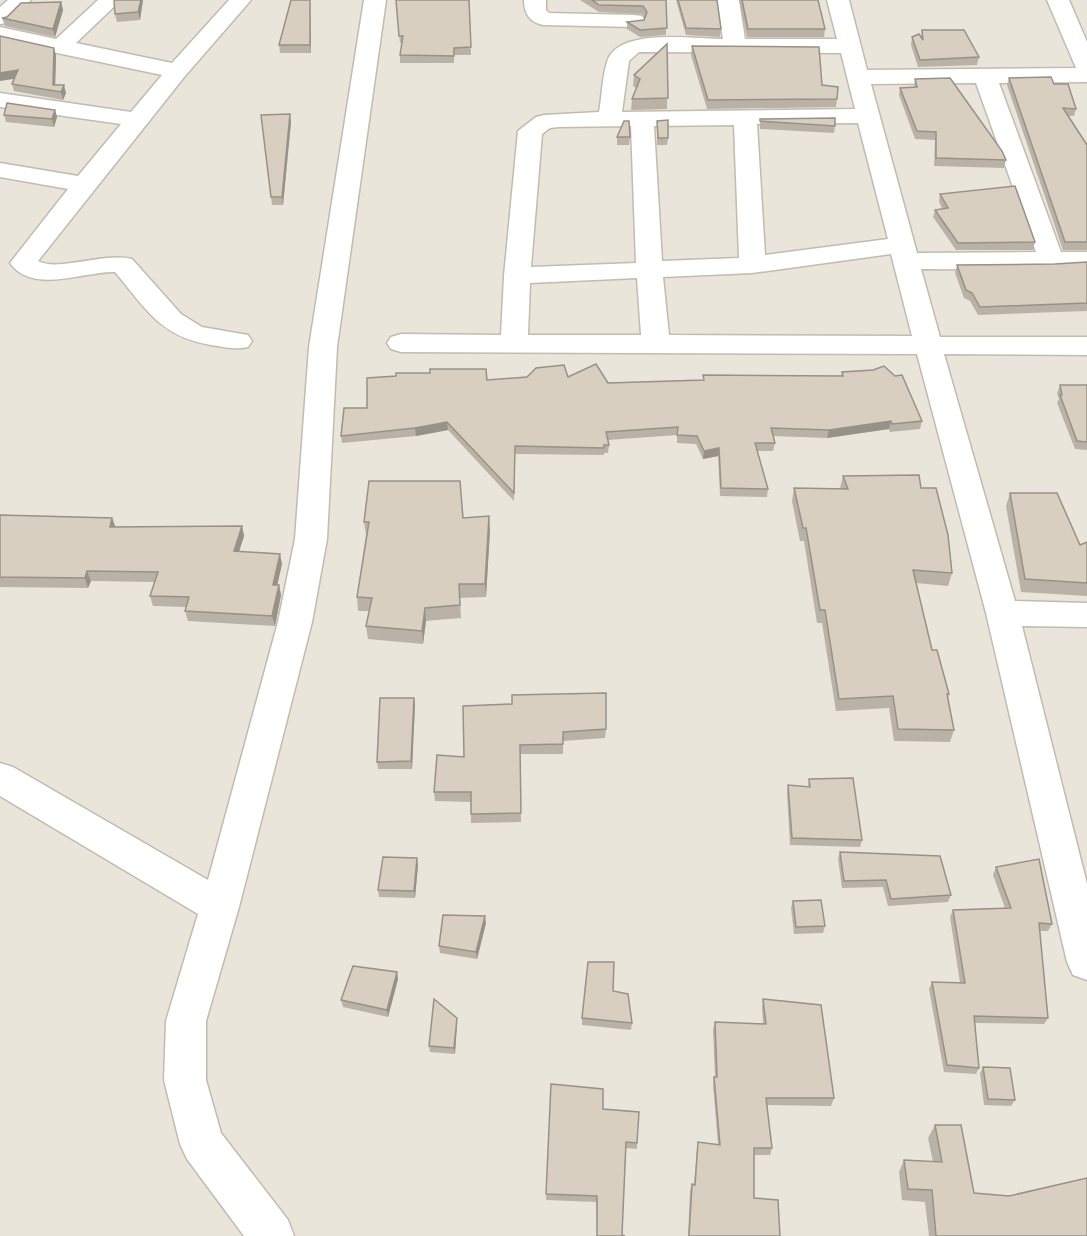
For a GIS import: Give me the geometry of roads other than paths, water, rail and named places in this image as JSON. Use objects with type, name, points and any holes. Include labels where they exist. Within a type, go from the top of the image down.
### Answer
[{"type":"street","points":[[0,18],[20,0]]},
{"type":"street","points":[[60,47],[110,0]]},
{"type":"street","points":[[0,281],[18,265],[177,71],[240,0]]},
{"type":"street","points":[[272,1236],[202,1144],[185,1080],[186,1022],[220,907],[295,622],[311,539],[323,347],[375,0]]},
{"type":"street","points":[[535,0],[535,11],[543,19],[633,10],[636,45]]},
{"type":"street","points":[[728,0],[735,45]]},
{"type":"street","points":[[838,0],[928,345],[1002,613],[1087,962]]},
{"type":"street","points":[[858,77],[984,76],[1086,65],[1058,0]]},
{"type":"street","points":[[0,34],[177,71]]},
{"type":"street","points":[[610,118],[618,60],[627,49],[636,45],[850,46]]},
{"type":"street","points":[[984,76],[1052,262]]},
{"type":"street","points":[[0,100],[138,120]]},
{"type":"street","points":[[514,344],[517,276],[530,131],[544,122],[610,118],[868,116]]},
{"type":"street","points":[[745,117],[752,265]]},
{"type":"street","points":[[642,118],[649,270],[656,345]]},
{"type":"street","points":[[0,170],[84,184]]},
{"type":"street","points":[[517,276],[752,265],[905,253],[1052,262],[1087,260]]},
{"type":"street","points":[[18,265],[52,274],[107,263],[123,265],[171,320],[195,333],[238,341]]},
{"type":"street","points":[[400,343],[1087,346]]},
{"type":"street","points":[[1002,613],[1087,615]]},
{"type":"street","points":[[0,778],[220,907]]}]
